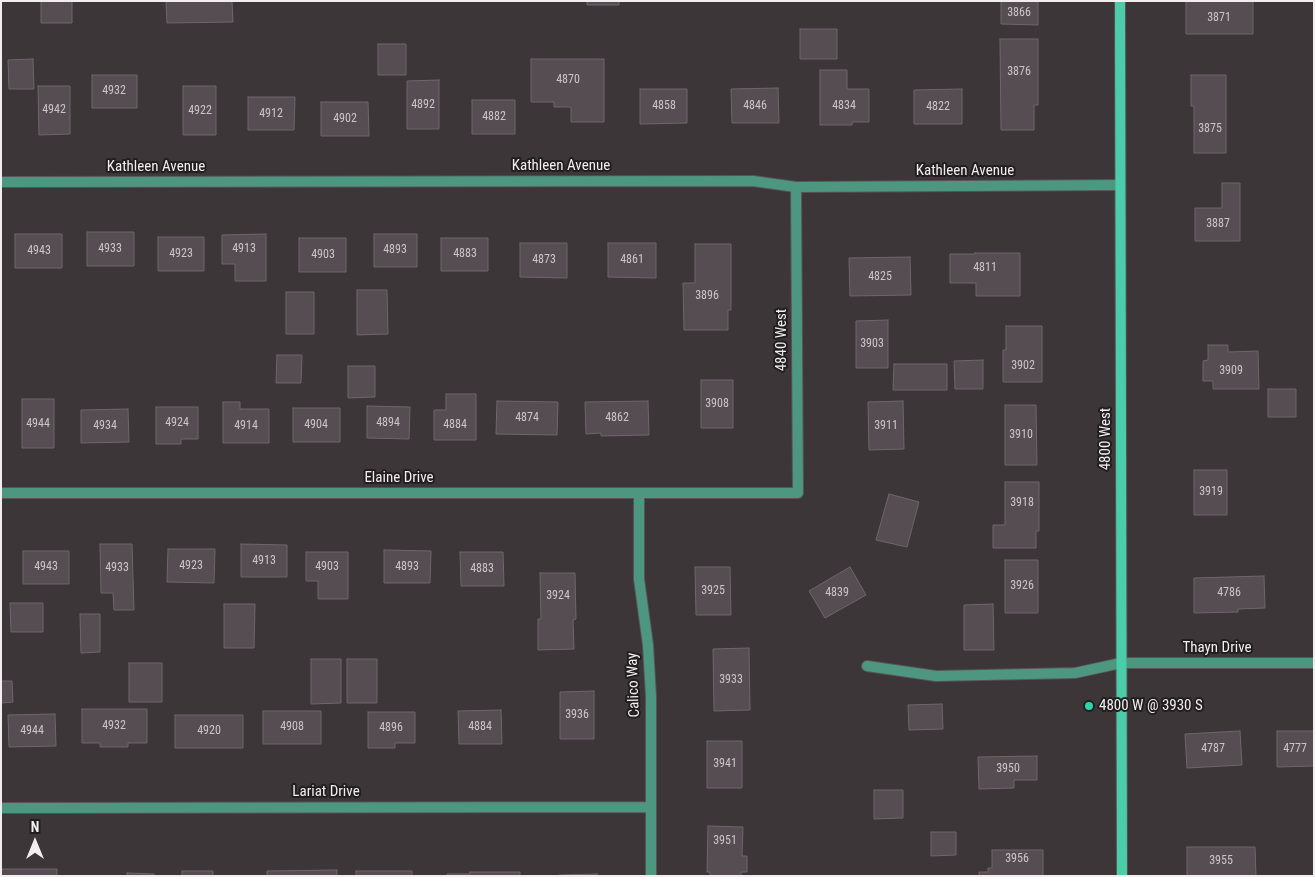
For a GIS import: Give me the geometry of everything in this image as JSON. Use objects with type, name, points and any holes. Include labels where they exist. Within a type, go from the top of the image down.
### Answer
[{"type":"main road","name":"4800 West","points":[[1120,1],[1122,876]]},
{"type":"street","name":"Kathleen Avenue","points":[[1,182],[753,181],[796,187],[1120,185]]},
{"type":"street","name":"4840 West","points":[[796,187],[798,493]]},
{"type":"street","name":"Calico Way","points":[[638,493],[639,579],[648,645],[651,697],[651,876]]},
{"type":"street","name":"Elaine Drive","points":[[1,494],[798,493]]},
{"type":"street","name":"Thayn Drive","points":[[867,666],[936,676],[1075,673],[1121,663],[1314,662]]},
{"type":"street","name":"Lariat Drive","points":[[1,808],[651,807]]},
{"type":"building","points":[[41,1],[72,1],[72,23],[41,23]]},
{"type":"building","points":[[166,1],[232,1],[233,22],[167,23]]},
{"type":"building","points":[[587,1],[619,1],[619,5],[587,5]]},
{"type":"building","points":[[1001,1],[1038,1],[1038,25],[1001,24]]},
{"type":"building","points":[[1186,1],[1253,1],[1253,34],[1186,34]]},
{"type":"building","points":[[800,29],[837,29],[837,59],[800,59]]},
{"type":"building","points":[[1000,39],[1038,39],[1038,105],[1034,105],[1034,130],[1001,130]]},
{"type":"building","points":[[378,44],[406,44],[406,75],[378,75]]},
{"type":"building","points":[[33,59],[34,89],[9,89],[8,60]]},
{"type":"building","points":[[531,59],[604,59],[604,122],[571,122],[571,107],[554,107],[554,102],[531,102]]},
{"type":"building","points":[[820,70],[847,70],[847,89],[869,89],[869,122],[852,122],[852,125],[820,125]]},
{"type":"building","points":[[92,75],[137,75],[137,108],[92,108]]},
{"type":"building","points":[[1191,75],[1226,75],[1226,153],[1194,153],[1194,106],[1191,106]]},
{"type":"building","points":[[439,80],[439,129],[407,129],[407,81]]},
{"type":"building","points":[[38,86],[70,86],[70,134],[39,135]]},
{"type":"building","points":[[183,86],[216,86],[216,135],[183,135]]},
{"type":"building","points":[[778,88],[779,123],[732,123],[731,89]]},
{"type":"building","points":[[640,89],[687,89],[687,123],[640,124]]},
{"type":"building","points":[[962,89],[962,124],[914,124],[914,90]]},
{"type":"building","points":[[248,97],[295,97],[294,130],[248,130]]},
{"type":"building","points":[[472,100],[515,100],[515,134],[472,134]]},
{"type":"building","points":[[321,102],[368,102],[369,136],[321,136]]},
{"type":"building","points":[[1222,183],[1240,183],[1240,241],[1195,241],[1195,208],[1222,208]]},
{"type":"building","points":[[87,232],[134,232],[134,266],[87,266]]},
{"type":"building","points":[[15,234],[62,234],[62,268],[15,268]]},
{"type":"building","points":[[266,234],[266,281],[235,281],[235,264],[222,264],[222,235]]},
{"type":"building","points":[[374,234],[417,234],[417,267],[374,267]]},
{"type":"building","points":[[158,237],[204,237],[204,271],[158,271]]},
{"type":"building","points":[[299,238],[346,238],[346,272],[299,272]]},
{"type":"building","points":[[441,238],[488,238],[488,271],[441,271]]},
{"type":"building","points":[[520,243],[567,243],[567,278],[520,277]]},
{"type":"building","points":[[608,243],[656,243],[656,278],[608,277]]},
{"type":"building","points":[[695,244],[731,244],[731,310],[728,310],[728,330],[684,330],[683,283],[695,283]]},
{"type":"building","points":[[1020,253],[1020,296],[976,296],[976,283],[950,283],[950,254]]},
{"type":"building","points":[[910,257],[911,295],[850,296],[849,258]]},
{"type":"building","points":[[357,290],[387,290],[388,334],[357,335]]},
{"type":"building","points":[[286,292],[314,292],[314,334],[286,334]]},
{"type":"building","points":[[888,320],[888,368],[856,368],[856,321]]},
{"type":"building","points":[[1006,326],[1042,326],[1042,382],[1003,382],[1003,350],[1006,350]]},
{"type":"building","points":[[1208,345],[1228,345],[1228,352],[1258,351],[1259,389],[1213,389],[1213,381],[1203,381],[1203,361],[1208,360]]},
{"type":"building","points":[[277,355],[302,355],[301,383],[276,383]]},
{"type":"building","points":[[983,360],[983,389],[955,389],[954,361]]},
{"type":"building","points":[[894,364],[947,364],[947,390],[893,390]]},
{"type":"building","points":[[348,366],[375,366],[375,397],[348,398]]},
{"type":"building","points":[[701,380],[733,380],[733,428],[701,428]]},
{"type":"building","points":[[1268,389],[1296,389],[1296,417],[1268,417]]},
{"type":"building","points":[[446,394],[476,394],[476,440],[434,440],[434,410],[446,410]]},
{"type":"building","points":[[22,399],[54,399],[54,448],[22,448]]},
{"type":"building","points":[[497,401],[558,402],[557,435],[496,434]]},
{"type":"building","points":[[648,401],[649,435],[601,436],[601,433],[586,434],[585,402]]},
{"type":"building","points":[[903,401],[904,449],[869,450],[868,402]]},
{"type":"building","points":[[223,402],[240,402],[240,409],[269,409],[269,443],[223,443]]},
{"type":"building","points":[[1005,405],[1036,405],[1037,465],[1005,465]]},
{"type":"building","points":[[367,406],[410,407],[409,439],[367,438]]},
{"type":"building","points":[[156,407],[198,407],[198,439],[181,439],[181,444],[156,444]]},
{"type":"building","points":[[293,408],[340,408],[340,442],[293,442]]},
{"type":"building","points":[[128,409],[129,442],[81,443],[81,410]]},
{"type":"building","points":[[1194,470],[1227,470],[1227,515],[1194,515]]},
{"type":"building","points":[[1005,482],[1039,482],[1039,531],[1036,531],[1036,548],[993,548],[993,525],[1005,525]]},
{"type":"building","points":[[889,494],[919,502],[907,547],[876,540]]},
{"type":"building","points":[[100,544],[132,544],[134,610],[114,610],[113,593],[101,593]]},
{"type":"building","points":[[241,544],[287,545],[287,577],[241,577]]},
{"type":"building","points":[[168,549],[215,549],[214,583],[167,582]]},
{"type":"building","points":[[384,550],[431,551],[430,583],[384,583]]},
{"type":"building","points":[[23,551],[69,551],[69,584],[23,584]]},
{"type":"building","points":[[306,552],[348,552],[348,599],[318,599],[318,581],[306,581]]},
{"type":"building","points":[[460,552],[503,552],[504,586],[461,586]]},
{"type":"building","points":[[1005,560],[1038,560],[1038,613],[1005,613]]},
{"type":"building","points":[[695,567],[730,567],[731,615],[696,615]]},
{"type":"building","points":[[850,567],[866,595],[825,618],[809,591]]},
{"type":"building","points":[[540,573],[575,573],[576,619],[573,620],[574,649],[538,650],[538,619],[541,619]]},
{"type":"building","points":[[1264,576],[1265,608],[1238,609],[1238,612],[1194,613],[1194,578]]},
{"type":"building","points":[[10,603],[43,603],[43,632],[11,632]]},
{"type":"building","points":[[224,604],[255,604],[254,648],[224,648]]},
{"type":"building","points":[[993,604],[994,650],[964,650],[964,605]]},
{"type":"building","points":[[80,614],[100,614],[100,652],[81,653]]},
{"type":"building","points":[[749,648],[750,710],[714,711],[713,649]]},
{"type":"building","points":[[311,659],[341,659],[341,703],[311,704]]},
{"type":"building","points":[[347,659],[377,659],[377,703],[347,703]]},
{"type":"building","points":[[129,663],[162,663],[162,702],[129,702]]},
{"type":"building","points":[[1,681],[12,681],[13,702],[1,703]]},
{"type":"building","points":[[594,691],[594,739],[560,739],[560,692]]},
{"type":"building","points":[[942,704],[943,729],[909,730],[908,705]]},
{"type":"building","points":[[82,709],[147,709],[147,743],[128,743],[128,747],[100,747],[100,743],[82,743]]},
{"type":"building","points":[[501,710],[502,744],[459,744],[458,711]]},
{"type":"building","points":[[263,711],[321,711],[321,744],[263,744]]},
{"type":"building","points":[[368,712],[415,712],[415,743],[395,743],[395,748],[368,748]]},
{"type":"building","points":[[55,714],[56,746],[9,747],[8,715]]},
{"type":"building","points":[[175,715],[243,715],[243,748],[175,748]]},
{"type":"building","points":[[1240,731],[1242,765],[1187,768],[1185,734]]},
{"type":"building","points":[[1277,731],[1314,731],[1314,766],[1277,767]]},
{"type":"building","points":[[707,741],[742,741],[742,788],[707,788]]},
{"type":"building","points":[[1037,756],[1037,780],[1014,780],[1014,788],[979,789],[978,757]]},
{"type":"building","points":[[874,790],[903,790],[903,818],[874,819]]},
{"type":"building","points":[[708,826],[743,827],[742,856],[747,856],[747,872],[741,872],[741,876],[710,876],[710,872],[707,872]]},
{"type":"building","points":[[931,832],[956,832],[956,855],[931,856]]},
{"type":"building","points":[[1187,847],[1255,847],[1256,876],[1187,876]]},
{"type":"building","points":[[992,850],[1043,850],[1043,876],[979,876],[979,872],[988,872],[988,868],[992,868]]},
{"type":"building","points":[[1,869],[57,869],[57,876],[1,876]]},
{"type":"building","points":[[337,870],[337,876],[267,876],[267,871]]},
{"type":"building","points":[[182,871],[213,871],[213,876],[182,876]]},
{"type":"building","points":[[356,871],[412,871],[412,876],[356,876]]},
{"type":"building","points":[[470,872],[520,872],[520,876],[447,876],[447,874],[470,874]]},
{"type":"building","points":[[127,873],[154,874],[154,876],[127,876]]},
{"type":"building","points":[[597,874],[597,876],[559,876],[559,875]]},
{"type":"place","name":"4800 W @ 3930 S","points":[[1089,706]]}]
